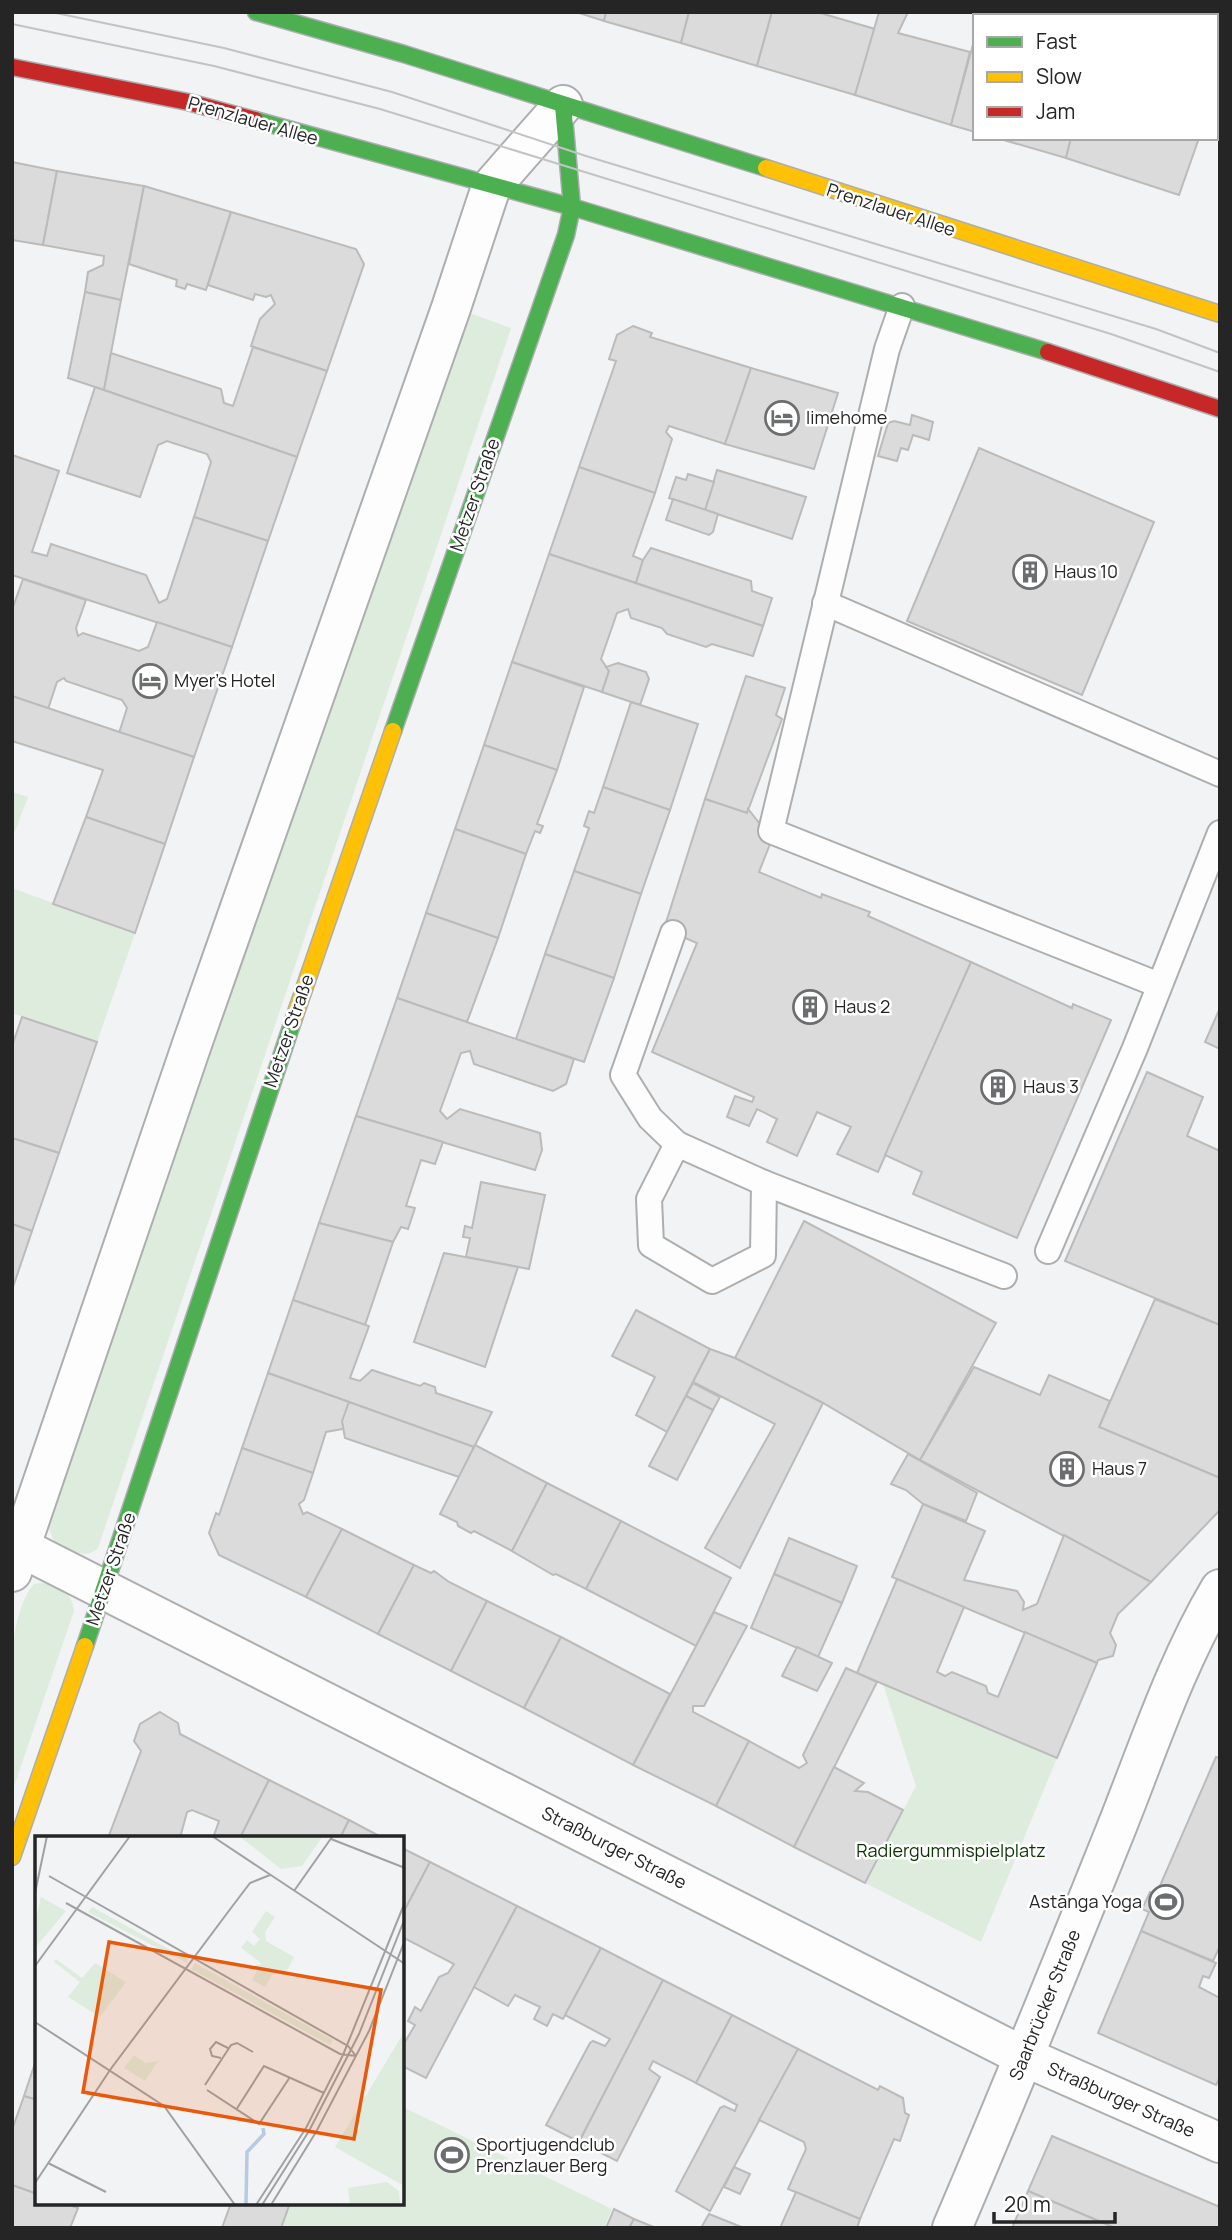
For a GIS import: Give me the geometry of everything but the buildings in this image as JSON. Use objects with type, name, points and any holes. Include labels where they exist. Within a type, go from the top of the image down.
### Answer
[{"type":"main road","name":"Prenzlauer Allee","points":[[256,12],[347,35],[510,85],[563,105],[649,130],[923,221],[1220,314]]},
{"type":"main road","name":"Prenzlauer Allee","points":[[12,67],[188,102],[572,207],[1108,370],[1220,409]]},
{"type":"main road","points":[[563,105],[572,207]]},
{"type":"main road","name":"Metzer Straße","points":[[12,1857],[105,1588],[276,1068],[566,235],[572,207]]},
{"type":"street","points":[[15,1554],[451,309],[491,187],[563,105]]},
{"type":"street","name":"Straßburger Straße","points":[[15,1554],[105,1588],[1025,2057],[1220,2143]]},
{"type":"street","name":"Saarbrücker Straße","points":[[952,2228],[1025,2057],[1166,1705],[1205,1615],[1220,1589]]},
{"type":"lane","points":[[902,306],[887,349],[771,831],[1159,985]]},
{"type":"lane","points":[[825,603],[1220,774]]},
{"type":"lane","points":[[1048,1251],[1220,833]]},
{"type":"lane","points":[[673,933],[623,1075],[650,1118],[677,1144],[764,1183],[1004,1276]]},
{"type":"lane","points":[[677,1144],[649,1199],[651,1245],[712,1281],[763,1255],[764,1183]]},
{"type":"green space","points":[[972,12],[1220,12],[1220,105],[1218,14]]},
{"type":"green space","points":[[464,311],[511,328],[98,1548],[88,1554],[77,1553],[55,1543],[48,1527]]},
{"type":"green space","points":[[12,792],[28,797],[12,839]]},
{"type":"green space","points":[[12,888],[135,933],[97,1042],[12,1013]]},
{"type":"green space","points":[[43,1583],[64,1591],[71,1599],[74,1611],[12,1792],[10,1683],[16,1626],[23,1602],[34,1584]]},
{"type":"green space","name":"Radiergummispielplatz","points":[[883,1684],[1057,1758],[981,1942],[865,1883],[916,1786]]},
{"type":"green space","name":"Sportjugendclub Prenzlauer Berg","points":[[404,2107],[612,2209],[604,2228],[222,2228],[230,2205],[404,2205]]},
{"type":"tram line","points":[[51,12],[224,48],[392,92],[586,156],[1156,329],[1220,353]]},
{"type":"tram line","points":[[12,24],[214,66],[380,109],[1111,334],[1220,372]]},
{"type":"traffic: fast","points":[[256,12],[404,54],[766,168]]},
{"type":"traffic: fast","points":[[393,731],[566,235],[572,207],[563,105]]},
{"type":"traffic: fast","points":[[255,120],[572,207],[1048,352]]},
{"type":"traffic: fast","points":[[85,1646],[293,1021]]},
{"type":"traffic: slow","points":[[766,168],[1220,314]]},
{"type":"traffic: slow","points":[[293,1021],[393,731]]},
{"type":"traffic: slow","points":[[12,1857],[85,1646]]},
{"type":"traffic: jam","points":[[12,67],[188,102],[255,120]]},
{"type":"traffic: jam","points":[[1048,352],[1220,409]]},
{"type":"place","name":"limehome","points":[[782,418]]},
{"type":"place","name":"Haus 10","points":[[1030,572]]},
{"type":"place","name":"Myer's Hotel","points":[[150,681]]},
{"type":"place","name":"Haus 2","points":[[810,1007]]},
{"type":"place","name":"Haus 3","points":[[998,1087]]},
{"type":"place","name":"Haus 7","points":[[1067,1469]]},
{"type":"place","name":"Astānga Yoga","points":[[1166,1902]]},
{"type":"place","name":"Sportjugendclub Prenzlauer Berg","points":[[452,2155]]}]
